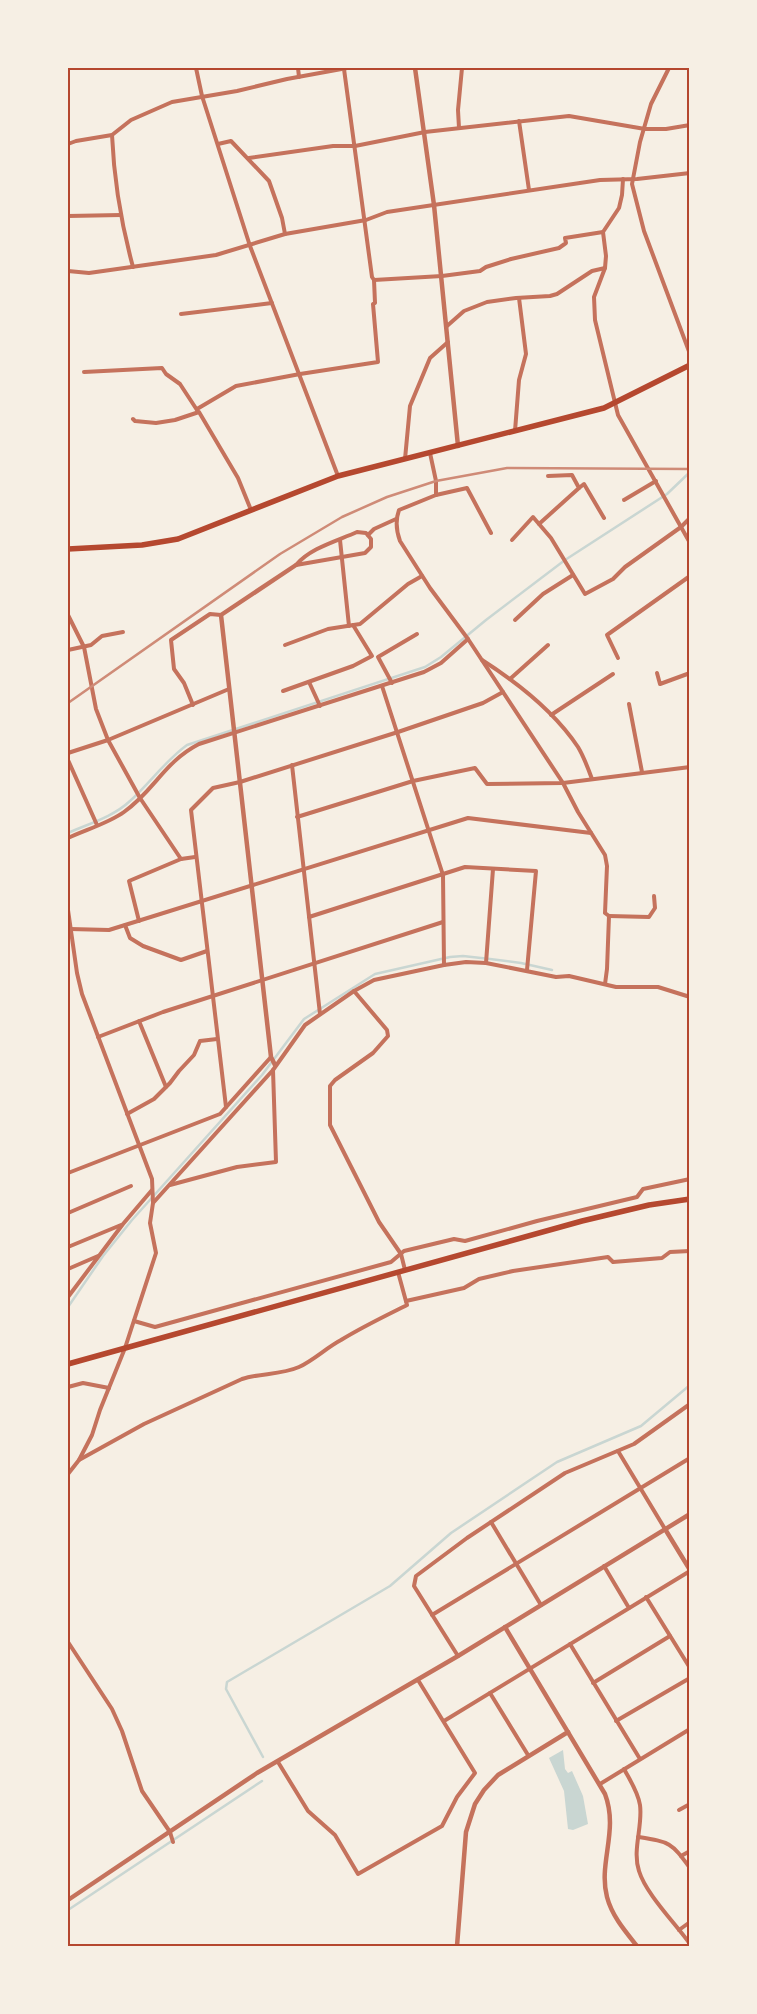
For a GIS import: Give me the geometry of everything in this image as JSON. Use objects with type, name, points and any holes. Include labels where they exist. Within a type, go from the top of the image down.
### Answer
[{"type":"highway","points":[[68,549],[164,542],[195,533],[338,476],[616,404],[690,365]]},
{"type":"highway","points":[[68,1364],[582,1221],[649,1205],[690,1199]]},
{"type":"street","points":[[196,68],[202,96],[250,246],[338,476]]},
{"type":"street","points":[[298,68],[299,77]]},
{"type":"street","points":[[68,144],[112,134],[131,120],[172,102],[237,91],[346,68],[372,277],[374,280],[376,303],[373,304],[378,362],[236,386],[198,410],[175,420],[156,423],[135,421],[133,419]]},
{"type":"street","points":[[415,68],[434,205],[458,446]]},
{"type":"street","points":[[459,128],[458,110],[462,68]]},
{"type":"street","points":[[669,68],[651,104],[640,142],[635,175],[632,179],[644,231],[690,354]]},
{"type":"street","points":[[249,158],[333,146],[355,146],[425,132],[569,116],[645,129],[666,129],[690,125]]},
{"type":"street","points":[[519,121],[529,190]]},
{"type":"street","points":[[112,134],[114,174],[133,267]]},
{"type":"street","points":[[218,144],[231,141],[269,181],[282,218],[285,234]]},
{"type":"street","points":[[68,271],[89,273],[216,255],[285,234],[366,220],[387,212],[600,180],[690,173]]},
{"type":"street","points":[[623,179],[619,208],[603,232],[606,256],[605,268],[594,297],[593,305],[618,415],[690,542]]},
{"type":"street","points":[[68,216],[121,215]]},
{"type":"street","points":[[374,280],[442,276],[480,271],[486,267],[511,259],[559,248],[566,244],[565,238],[603,232]]},
{"type":"street","points":[[447,326],[464,311],[487,302],[544,297],[557,294],[592,271],[605,268]]},
{"type":"street","points":[[515,431],[519,380],[526,354],[519,298]]},
{"type":"street","points":[[181,314],[272,303]]},
{"type":"street","points":[[404,459],[410,406],[430,358],[448,342]]},
{"type":"street","points":[[84,372],[162,368],[166,374],[180,384],[198,410],[238,478],[251,510]]},
{"type":"street","points":[[430,453],[436,481],[436,495]]},
{"type":"street","points":[[548,476],[572,475],[579,488]]},
{"type":"street","points":[[624,500],[656,481]]},
{"type":"street","points":[[539,524],[584,484],[604,518]]},
{"type":"street","points":[[491,533],[467,488],[436,495],[399,510],[396,518],[400,541],[422,576],[467,637],[562,783],[605,855],[607,866],[605,913],[609,916],[649,917],[655,908],[654,896]]},
{"type":"street","points":[[512,540],[533,517],[551,538],[585,594],[613,579],[625,567],[681,527],[690,518]]},
{"type":"street","points":[[368,535],[374,529],[396,518]]},
{"type":"street","points":[[193,705],[184,683],[174,669],[171,640],[210,614],[221,615],[313,551],[357,532],[363,532],[368,535],[372,542],[368,551],[362,554],[296,564]]},
{"type":"street","points":[[283,691],[353,666],[372,656],[351,625],[340,557],[340,540]]},
{"type":"street","points":[[515,620],[543,594],[573,575]]},
{"type":"street","points":[[285,645],[328,629],[360,624],[408,584],[422,576]]},
{"type":"street","points":[[618,658],[607,635],[690,576]]},
{"type":"street","points":[[68,615],[84,647],[93,685],[96,709],[108,740],[140,798],[181,859]]},
{"type":"street","points":[[170,1185],[237,1167],[276,1162],[273,1063],[221,615]]},
{"type":"street","points":[[68,650],[91,645],[102,636],[123,632]]},
{"type":"street","points":[[392,683],[378,658],[417,634]]},
{"type":"street","points":[[68,838],[123,813],[140,798],[172,762],[184,752],[199,744],[234,730],[320,706],[433,668],[467,637]]},
{"type":"street","points":[[510,679],[548,645]]},
{"type":"street","points":[[481,659],[510,679],[551,715],[578,746],[592,779]]},
{"type":"street","points":[[656,673],[660,684],[690,673]]},
{"type":"street","points":[[551,715],[613,674]]},
{"type":"street","points":[[309,682],[320,706]]},
{"type":"street","points":[[382,686],[442,874],[444,960]]},
{"type":"street","points":[[68,753],[108,740],[229,690]]},
{"type":"street","points":[[226,1107],[195,857],[191,810],[213,788],[240,782],[398,732],[483,703],[502,692]]},
{"type":"street","points":[[629,704],[642,772]]},
{"type":"street","points":[[68,760],[96,825]]},
{"type":"street","points":[[292,765],[320,1010]]},
{"type":"street","points":[[297,817],[413,781],[475,768],[487,784],[562,783],[690,767]]},
{"type":"street","points":[[70,929],[109,930],[468,818],[591,833]]},
{"type":"street","points":[[140,921],[129,881],[181,859],[195,857]]},
{"type":"street","points":[[309,917],[465,868],[536,871],[527,966]]},
{"type":"street","points":[[486,960],[493,869]]},
{"type":"street","points":[[68,910],[69,935],[82,994],[152,1179],[153,1202],[150,1223],[156,1253],[125,1348],[108,1388],[92,1435],[79,1460],[68,1474]]},
{"type":"street","points":[[605,984],[609,916]]},
{"type":"street","points":[[98,1037],[263,980],[443,922]]},
{"type":"street","points":[[126,925],[130,938],[143,946],[181,960],[207,951]]},
{"type":"street","points":[[153,1202],[170,1185],[305,1025],[320,1010],[382,977],[444,960],[466,962],[486,960],[527,966],[556,976],[569,976],[623,987],[658,987],[690,997]]},
{"type":"street","points":[[354,991],[387,1030],[388,1036],[373,1053],[335,1080],[330,1086],[330,1125],[379,1222],[401,1254],[405,1270]]},
{"type":"street","points":[[139,1022],[166,1087]]},
{"type":"street","points":[[127,1114],[154,1098],[166,1087],[194,1055],[200,1041],[217,1039]]},
{"type":"street","points":[[68,1173],[220,1114],[273,1063]]},
{"type":"street","points":[[134,1321],[155,1327],[390,1262],[404,1251],[454,1239],[465,1241],[537,1221],[637,1197],[643,1189],[690,1179]]},
{"type":"street","points":[[68,1213],[131,1186]]},
{"type":"street","points":[[68,1297],[69,1291],[123,1224],[152,1192]]},
{"type":"street","points":[[68,1247],[123,1224]]},
{"type":"street","points":[[406,1301],[464,1288],[479,1279],[547,1265],[608,1257],[613,1262],[662,1258],[670,1252],[690,1250]]},
{"type":"street","points":[[68,1267],[99,1255]]},
{"type":"street","points":[[79,1460],[144,1424],[253,1375],[298,1368],[318,1357],[339,1341],[407,1305],[398,1272]]},
{"type":"street","points":[[68,1388],[83,1383],[108,1388]]},
{"type":"street","points":[[458,1656],[414,1586],[416,1576],[450,1549],[565,1473],[634,1444],[690,1404]]},
{"type":"street","points":[[444,1721],[690,1571],[618,1451]]},
{"type":"street","points":[[432,1615],[690,1458]]},
{"type":"street","points":[[68,1900],[257,1773],[418,1680],[690,1514]]},
{"type":"street","points":[[491,1522],[541,1605]]},
{"type":"street","points":[[604,1566],[629,1608]]},
{"type":"street","points":[[646,1598],[690,1668]]},
{"type":"street","points":[[505,1627],[600,1784],[610,1807],[611,1819],[606,1876],[607,1898],[614,1916],[637,1946]]},
{"type":"street","points":[[593,1683],[670,1636]]},
{"type":"street","points":[[68,1642],[112,1709],[122,1731],[142,1791],[170,1832],[172,1840]]},
{"type":"street","points":[[570,1644],[640,1759]]},
{"type":"street","points":[[616,1721],[690,1678]]},
{"type":"street","points":[[278,1762],[308,1812],[335,1835],[358,1874],[442,1826],[457,1796],[475,1773],[418,1680]]},
{"type":"street","points":[[490,1693],[528,1755]]},
{"type":"street","points":[[600,1784],[690,1729]]},
{"type":"street","points":[[457,1946],[466,1832],[469,1819],[484,1790],[498,1775],[568,1732]]},
{"type":"street","points":[[624,1769],[640,1805],[638,1869],[642,1879],[690,1944]]},
{"type":"street","points":[[679,1810],[690,1804]]},
{"type":"street","points":[[638,1837],[664,1841],[671,1845],[690,1868]]},
{"type":"street","points":[[681,1856],[690,1851]]},
{"type":"street","points":[[679,1930],[690,1922]]},
{"type":"shaded area","points":[[563,1750],[565,1769],[568,1773],[572,1771],[583,1796],[588,1824],[573,1830],[568,1829],[564,1791],[549,1758]]},
{"type":"waterway","points":[[68,833],[108,816],[123,807],[187,745],[425,667],[441,657],[565,560],[667,494],[690,472]]},
{"type":"waterway","points":[[68,1307],[103,1256],[132,1220],[262,1075],[304,1019],[375,974],[450,957],[463,956],[490,959],[552,970]]},
{"type":"waterway","points":[[263,1757],[226,1689],[227,1682],[390,1586],[451,1533],[557,1462],[641,1426],[690,1385]]},
{"type":"waterway","points":[[68,1910],[262,1781]]},
{"type":"railway","points":[[68,703],[280,554],[342,517],[387,497],[436,481],[507,468],[690,469]]}]
